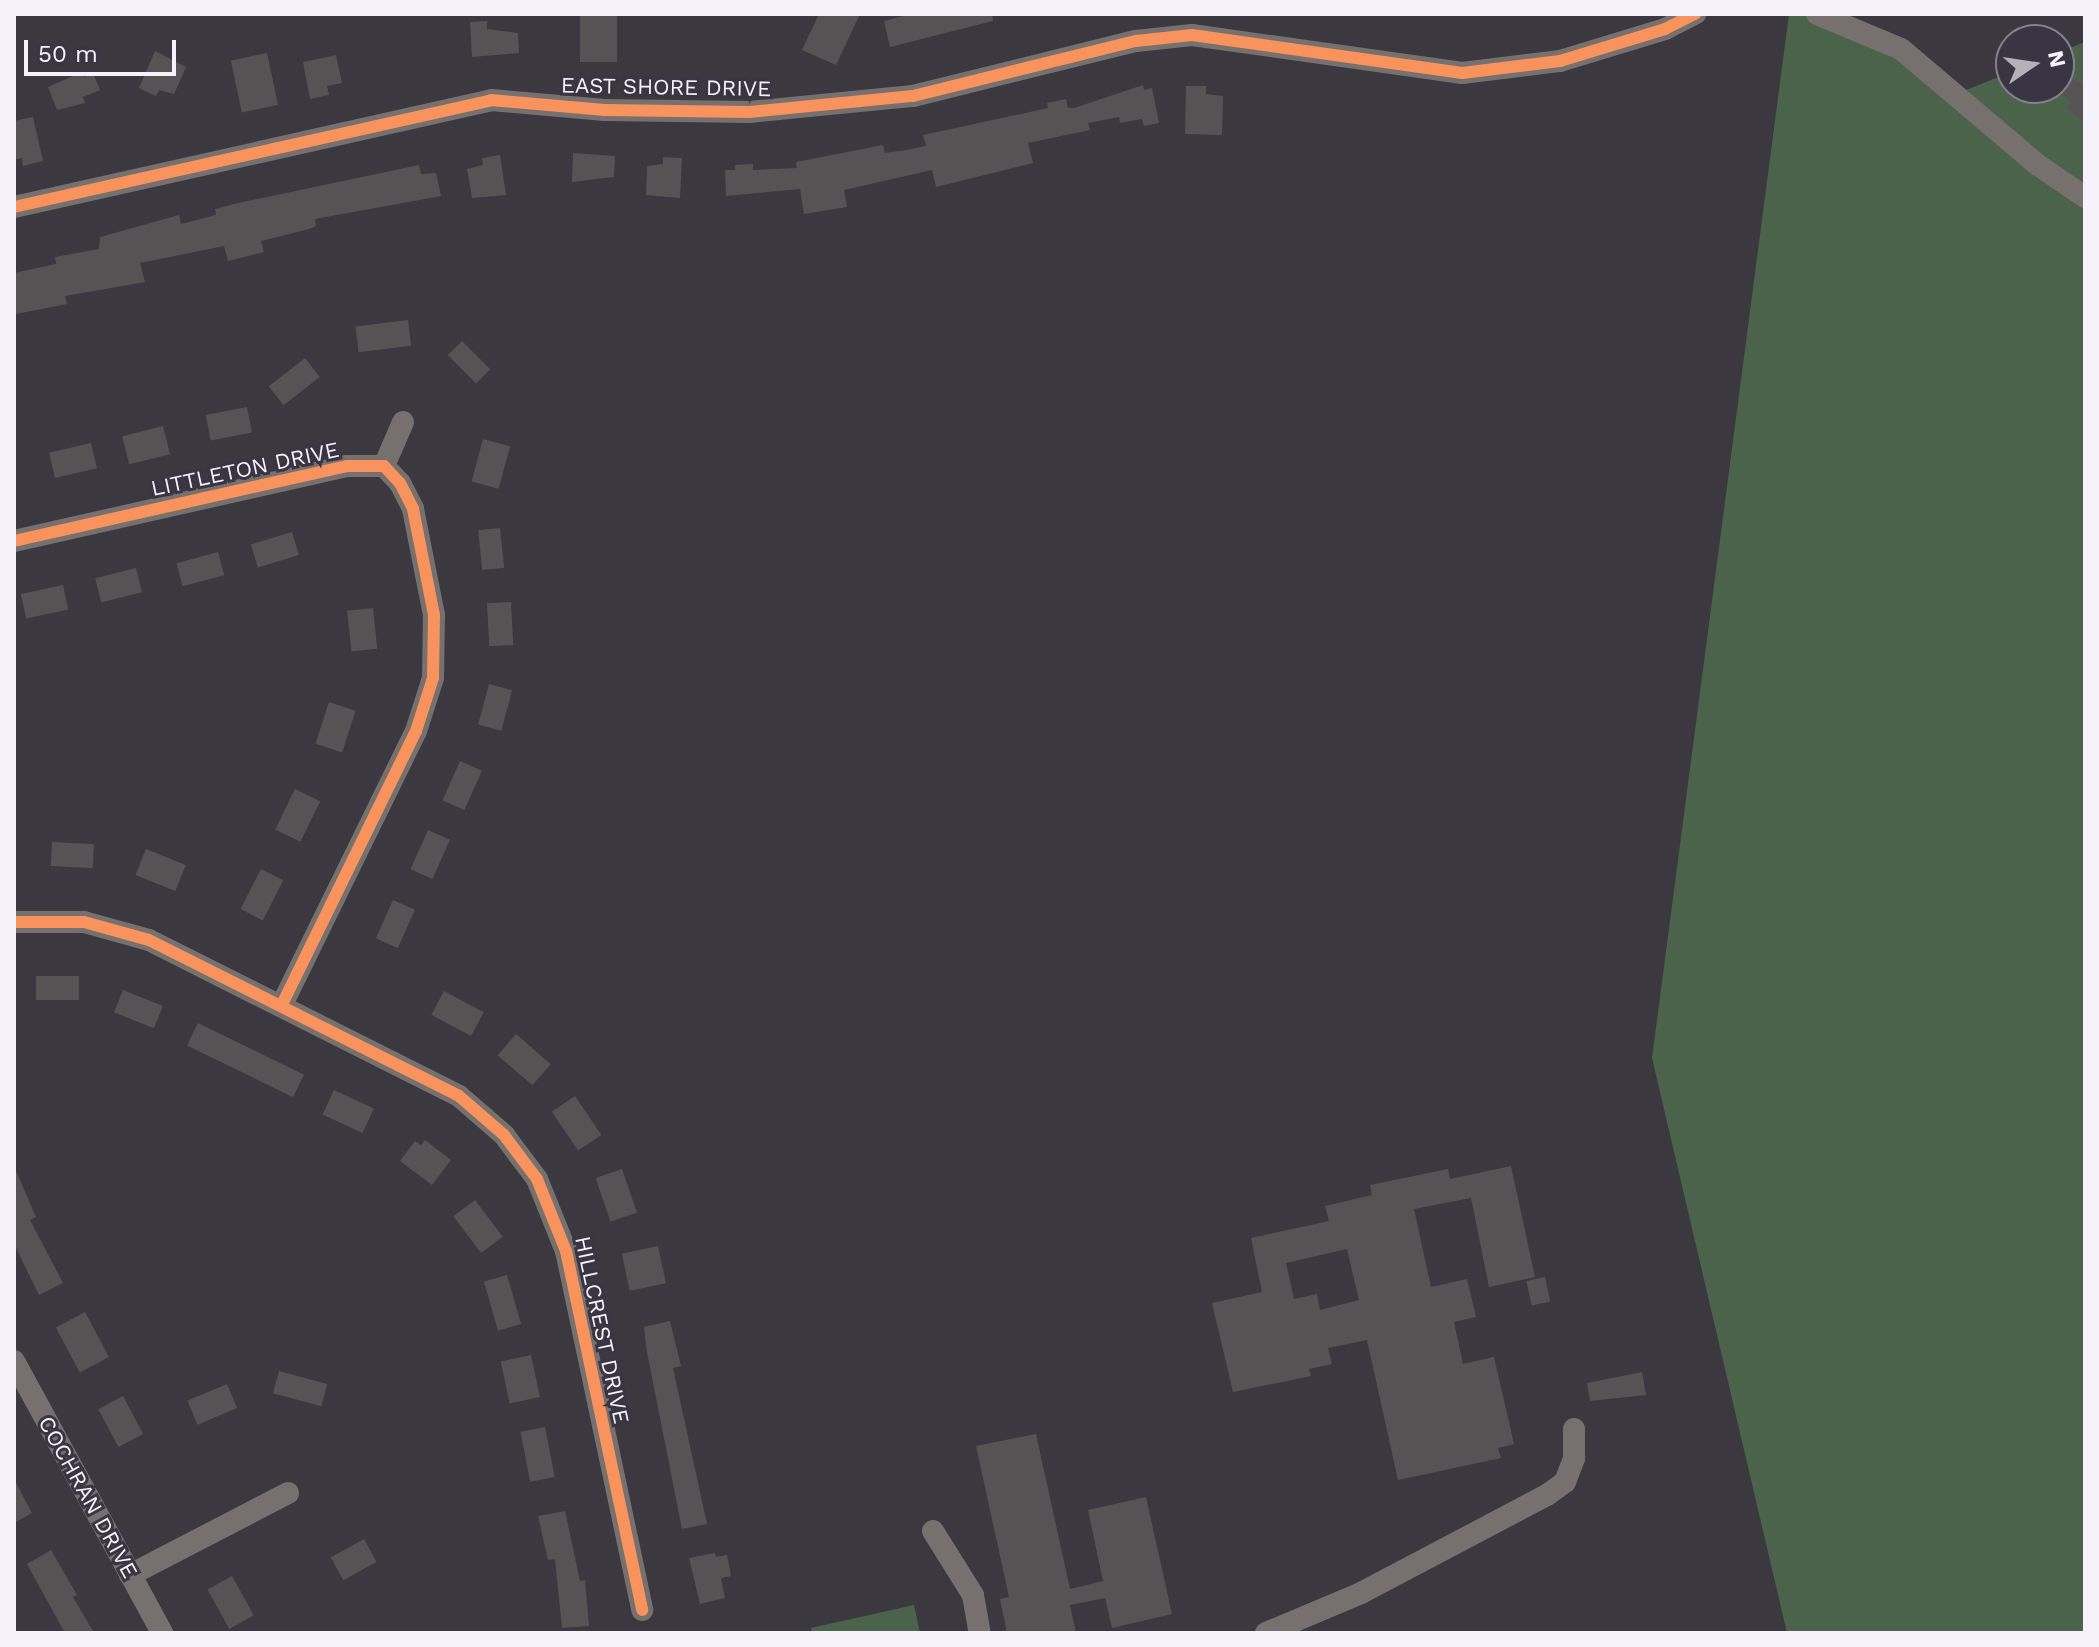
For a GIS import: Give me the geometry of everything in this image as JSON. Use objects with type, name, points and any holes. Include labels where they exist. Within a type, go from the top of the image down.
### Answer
[{"type":"street","name":"EAST SHORE DRIVE","points":[[14,207],[491,100],[605,110],[749,112],[913,96],[1136,41],[1192,35],[1462,73],[1560,61],[1665,29],[1695,14]]},
{"type":"street","points":[[1817,14],[1901,49],[2038,165],[2085,197]]},
{"type":"street","points":[[282,1005],[416,731],[433,678],[434,615],[413,509],[384,466],[403,422]]},
{"type":"street","name":"LITTLETON DRIVE","points":[[14,541],[347,466],[384,466]]},
{"type":"street","name":"HILLCREST DRIVE","points":[[14,922],[84,922],[149,940],[459,1096],[504,1135],[537,1179],[566,1251],[642,1610]]},
{"type":"street","name":"COCHRAN DRIVE","points":[[14,1361],[162,1633]]},
{"type":"street","points":[[1266,1633],[1361,1593],[1547,1495],[1565,1482],[1574,1458],[1574,1429]]},
{"type":"street","points":[[130,1575],[288,1493]]},
{"type":"street","points":[[933,1531],[973,1595],[980,1633]]},
{"type":"green space","points":[[1789,14],[1833,14],[1951,96],[1995,78],[1995,104],[2075,104],[2075,46],[2085,42],[2085,1633],[1787,1633],[1652,1058]]},
{"type":"green space","points":[[914,1605],[920,1633],[812,1633],[811,1628]]},
{"type":"building","points":[[580,14],[617,14],[617,62],[580,62]]},
{"type":"building","points":[[819,14],[860,14],[836,65],[802,50]]},
{"type":"building","points":[[911,14],[992,14],[993,21],[890,47],[884,21]]},
{"type":"building","points":[[487,21],[487,29],[518,33],[519,53],[472,57],[470,22]]},
{"type":"building","points":[[155,51],[186,67],[174,94],[159,90],[156,96],[139,88]]},
{"type":"building","points":[[267,53],[278,105],[242,113],[231,61]]},
{"type":"building","points":[[336,55],[342,83],[327,86],[329,95],[310,99],[303,62]]},
{"type":"building","points":[[82,72],[84,77],[93,73],[100,90],[83,97],[85,103],[57,110],[48,87]]},
{"type":"building","points":[[2075,80],[2085,86],[2085,122],[2066,108],[2075,104]]},
{"type":"building","points":[[1143,85],[1144,90],[1152,88],[1159,123],[1144,126],[1142,119],[1120,123],[1119,117],[1088,123],[1090,130],[1028,143],[1033,163],[936,187],[932,170],[844,190],[847,207],[804,214],[800,189],[726,196],[725,170],[735,170],[735,165],[753,164],[753,170],[797,168],[796,162],[883,145],[885,153],[906,150],[926,146],[923,135],[1048,108],[1047,103],[1066,99],[1068,108],[1074,108]]},
{"type":"building","points":[[1186,86],[1206,86],[1206,94],[1223,96],[1222,135],[1185,134]]},
{"type":"building","points":[[33,117],[43,161],[23,166],[22,158],[14,160],[14,121]]},
{"type":"building","points":[[573,153],[615,156],[614,177],[572,182]]},
{"type":"building","points":[[500,155],[506,195],[472,198],[467,169],[483,165],[482,158]]},
{"type":"building","points":[[663,157],[682,158],[680,198],[646,195],[647,166],[663,164]]},
{"type":"building","points":[[419,165],[421,174],[436,173],[441,196],[315,219],[316,226],[309,229],[261,241],[264,252],[228,261],[224,246],[140,263],[145,282],[65,296],[67,304],[16,314],[14,273],[56,264],[55,257],[99,249],[100,237],[179,215],[181,224],[216,215],[215,209],[234,204]]},
{"type":"building","points":[[408,320],[411,346],[359,352],[355,326]]},
{"type":"building","points":[[462,341],[490,369],[476,383],[448,355]]},
{"type":"building","points":[[305,358],[320,377],[284,405],[269,386]]},
{"type":"building","points":[[247,407],[252,433],[211,441],[206,415]]},
{"type":"building","points":[[163,426],[170,454],[129,464],[122,436]]},
{"type":"building","points":[[483,439],[510,446],[499,489],[472,482]]},
{"type":"building","points":[[91,443],[97,468],[55,478],[49,453]]},
{"type":"building","points":[[500,528],[504,568],[482,570],[478,530]]},
{"type":"building","points":[[292,532],[299,555],[258,568],[251,545]]},
{"type":"building","points":[[218,552],[224,575],[183,586],[176,563]]},
{"type":"building","points":[[136,568],[142,592],[101,602],[95,578]]},
{"type":"building","points":[[63,585],[68,609],[26,618],[21,594]]},
{"type":"building","points":[[511,602],[513,645],[489,646],[487,603]]},
{"type":"building","points":[[373,608],[377,649],[351,651],[347,611]]},
{"type":"building","points":[[489,684],[512,690],[501,731],[478,725]]},
{"type":"building","points":[[329,702],[356,711],[342,752],[315,744]]},
{"type":"building","points":[[460,761],[482,771],[464,810],[443,800]]},
{"type":"building","points":[[295,789],[320,801],[300,842],[275,829]]},
{"type":"building","points":[[428,830],[450,840],[432,879],[411,869]]},
{"type":"building","points":[[52,842],[94,844],[93,868],[51,866]]},
{"type":"building","points":[[146,849],[186,865],[175,891],[136,875]]},
{"type":"building","points":[[261,869],[283,880],[263,920],[241,909]]},
{"type":"building","points":[[393,900],[415,910],[398,948],[376,938]]},
{"type":"building","points":[[36,976],[79,976],[79,1000],[36,1000]]},
{"type":"building","points":[[123,990],[163,1006],[154,1028],[114,1012]]},
{"type":"building","points":[[444,991],[484,1012],[471,1036],[431,1015]]},
{"type":"building","points":[[198,1023],[304,1075],[293,1097],[187,1045]]},
{"type":"building","points":[[516,1034],[551,1064],[532,1085],[498,1055]]},
{"type":"building","points":[[334,1090],[374,1109],[362,1133],[323,1114]]},
{"type":"building","points":[[575,1096],[601,1135],[578,1151],[552,1112]]},
{"type":"building","points":[[425,1140],[451,1160],[432,1185],[400,1161],[415,1141],[421,1145]]},
{"type":"building","points":[[14,1166],[36,1217],[30,1220],[63,1283],[39,1295],[14,1244]]},
{"type":"building","points":[[1511,1166],[1535,1277],[1489,1287],[1471,1198],[1414,1209],[1431,1287],[1467,1279],[1476,1317],[1454,1322],[1463,1364],[1494,1357],[1514,1444],[1498,1448],[1501,1458],[1398,1480],[1367,1340],[1328,1348],[1332,1364],[1309,1369],[1311,1376],[1233,1392],[1212,1303],[1262,1292],[1251,1238],[1329,1221],[1325,1206],[1372,1195],[1370,1185],[1448,1169],[1450,1179]],"holes":[[[1347,1249],[1359,1300],[1320,1310],[1317,1294],[1294,1299],[1286,1263]]]},
{"type":"building","points":[[622,1169],[637,1212],[611,1222],[596,1178]]},
{"type":"building","points":[[475,1200],[503,1237],[481,1253],[453,1216]]},
{"type":"building","points":[[658,1246],[666,1283],[630,1291],[622,1254]]},
{"type":"building","points":[[507,1275],[521,1324],[498,1331],[484,1282]]},
{"type":"building","points":[[1545,1277],[1550,1301],[1532,1305],[1526,1281]]},
{"type":"building","points":[[85,1312],[109,1357],[80,1373],[56,1327]]},
{"type":"building","points":[[670,1321],[681,1366],[673,1368],[707,1524],[682,1529],[644,1327]]},
{"type":"building","points":[[531,1355],[540,1397],[510,1404],[501,1361]]},
{"type":"building","points":[[279,1371],[327,1384],[321,1406],[273,1393]]},
{"type":"building","points":[[1642,1372],[1646,1395],[1590,1401],[1587,1383]]},
{"type":"building","points":[[227,1384],[237,1408],[198,1425],[187,1401]]},
{"type":"building","points":[[123,1396],[143,1434],[118,1447],[98,1409]]},
{"type":"building","points":[[545,1427],[555,1477],[530,1482],[520,1432]]},
{"type":"building","points":[[1036,1434],[1070,1589],[1103,1581],[1088,1510],[1146,1497],[1172,1614],[1112,1628],[1105,1598],[1070,1605],[1076,1633],[1007,1633],[1000,1599],[1009,1597],[976,1446]]},
{"type":"building","points":[[14,1479],[32,1513],[14,1523]]},
{"type":"building","points":[[565,1511],[580,1581],[585,1580],[589,1626],[562,1628],[555,1559],[548,1560],[538,1516]]},
{"type":"building","points":[[364,1539],[377,1562],[343,1580],[331,1557]]},
{"type":"building","points":[[51,1550],[94,1633],[65,1633],[27,1564]]},
{"type":"building","points":[[715,1553],[716,1557],[727,1555],[731,1576],[721,1578],[725,1598],[700,1604],[689,1558]]},
{"type":"building","points":[[232,1576],[254,1615],[229,1629],[208,1590]]},
{"type":"cycle path","points":[[14,207],[491,100],[605,110],[749,112],[913,96],[1136,41],[1192,35],[1462,73],[1560,61],[1665,29],[1695,14]]},
{"type":"cycle path","points":[[14,541],[347,466],[384,466],[400,483],[413,509],[434,615],[433,678],[416,731],[282,1005]]},
{"type":"cycle path","points":[[14,922],[84,922],[149,940],[459,1096],[504,1135],[537,1179],[566,1251],[642,1610]]}]
